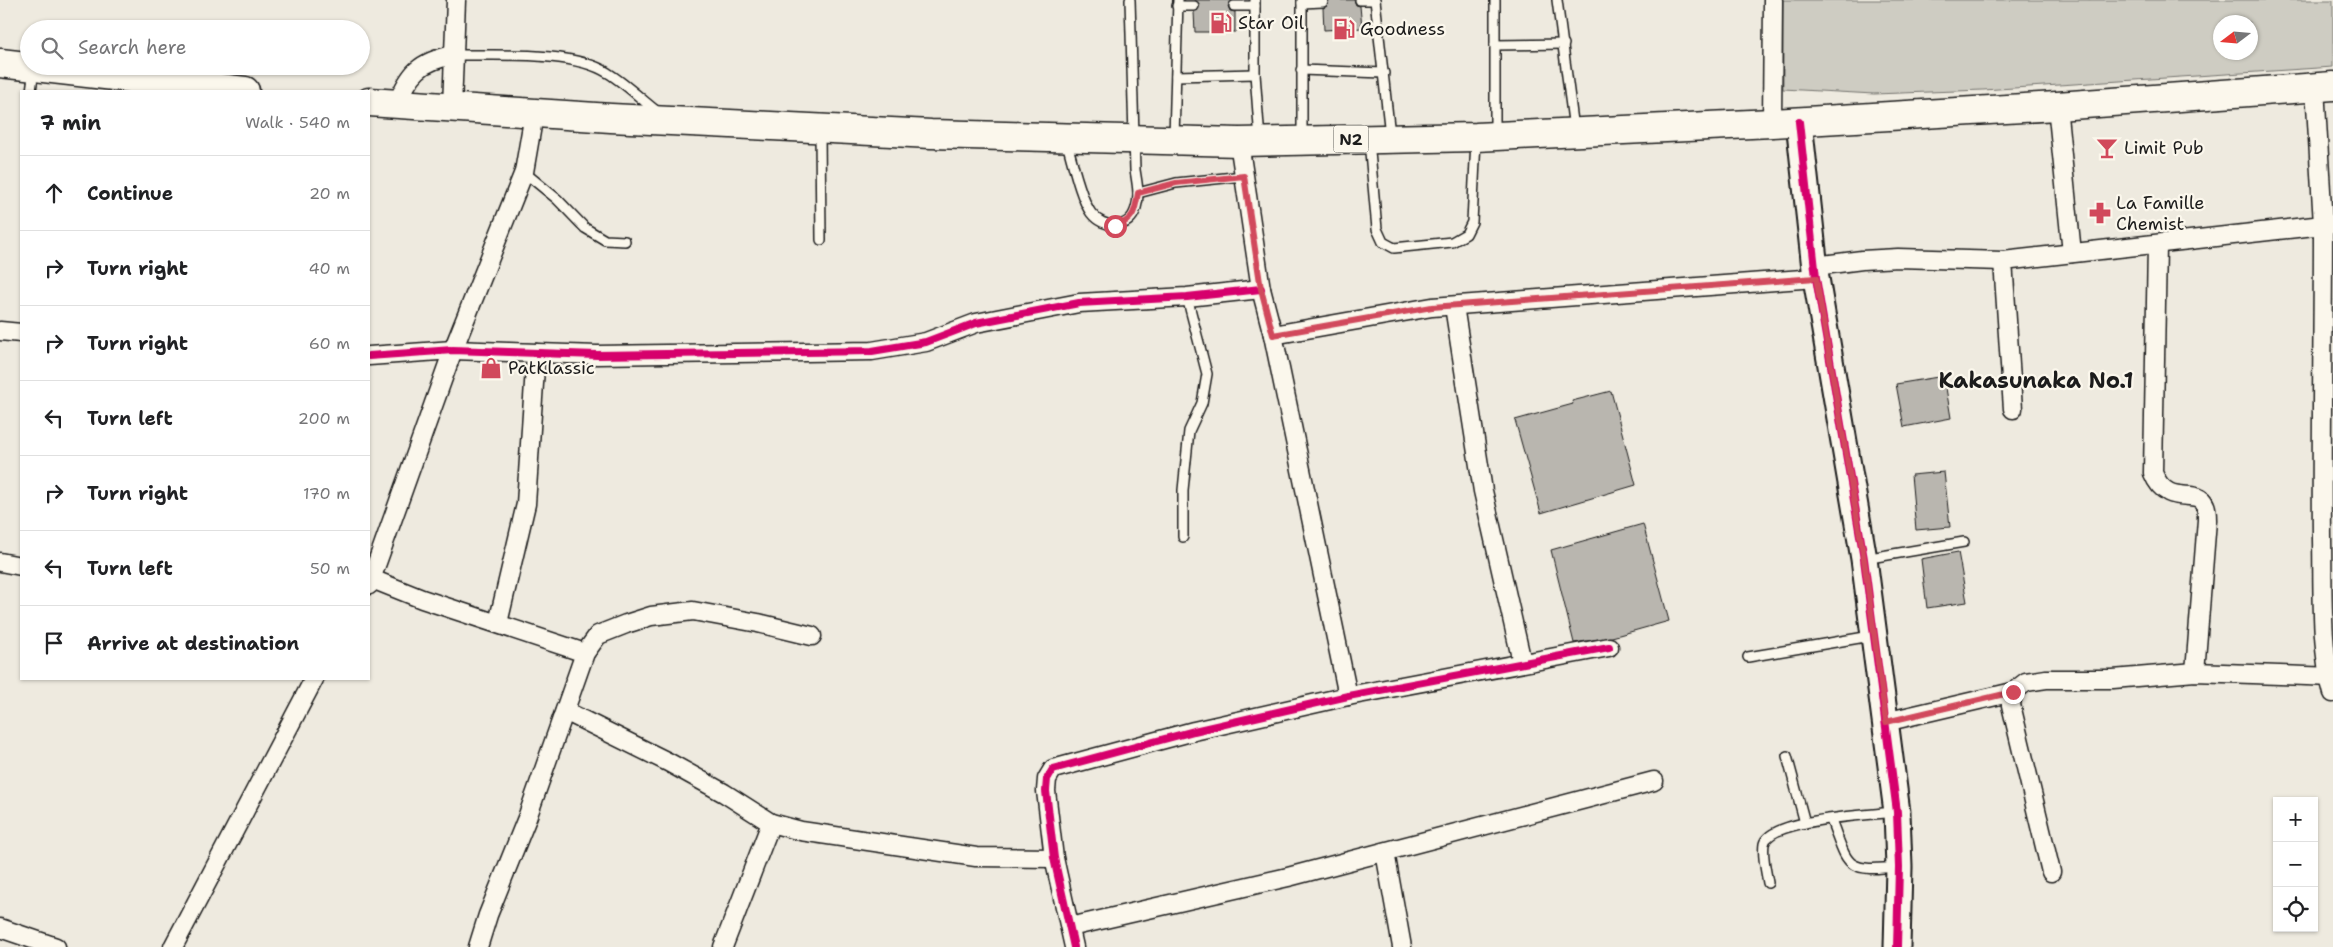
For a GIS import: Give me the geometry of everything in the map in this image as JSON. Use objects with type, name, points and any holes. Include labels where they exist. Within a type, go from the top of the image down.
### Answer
[{"type":"highway","points":[[0,63],[20,73]]},
{"type":"highway","points":[[32,79],[104,79],[233,90]]},
{"type":"highway","name":"N2","points":[[370,102],[534,114],[820,129],[1250,141],[1486,137],[1799,122],[2057,106],[2324,86]]},
{"type":"street","points":[[452,108],[456,0]]},
{"type":"street","points":[[1772,123],[1773,0]]},
{"type":"street","points":[[398,105],[412,74],[423,65],[440,58],[454,56]]},
{"type":"street","points":[[1886,722],[2013,692],[2026,682],[2046,679],[2113,679],[2195,672],[2331,683],[2322,554],[2328,224],[2324,86]]},
{"type":"street","points":[[2057,106],[2072,254]]},
{"type":"street","points":[[534,114],[524,172],[453,350],[371,582],[585,653]]},
{"type":"street","points":[[1799,122],[1816,272],[1864,559],[1897,812],[1899,867],[1897,947]]},
{"type":"street","points":[[1250,141],[1244,176],[1261,289],[1273,335],[1348,696]]},
{"type":"street","points":[[1273,335],[1432,307],[1816,272],[1862,260],[1898,258],[2003,261],[2157,245],[2328,224]]},
{"type":"street","points":[[2157,245],[2153,473],[2158,486],[2172,495],[2196,496],[2205,504],[2207,520],[2195,672]]},
{"type":"street","points":[[2003,261],[2013,409]]},
{"type":"street","points":[[370,356],[453,350],[606,354],[872,351],[926,342],[976,323],[1079,303],[1261,289]]},
{"type":"street","points":[[1454,306],[1483,491],[1522,662]]},
{"type":"street","points":[[0,331],[20,333]]},
{"type":"street","points":[[498,624],[526,504],[536,353]]},
{"type":"street","points":[[0,562],[20,566]]},
{"type":"street","points":[[478,947],[488,915],[527,818],[585,653],[598,635],[650,616],[693,610],[812,636]]},
{"type":"street","points":[[1074,947],[1054,858],[1046,791],[1047,779],[1053,769],[1194,731],[1348,696],[1609,647]]},
{"type":"street","points":[[173,947],[313,680]]},
{"type":"street","points":[[2013,692],[2011,705],[2051,872]]},
{"type":"street","points":[[565,711],[668,762],[724,793],[771,824],[801,831],[976,857],[1054,858]]},
{"type":"street","points":[[1070,927],[1278,879],[1654,781]]},
{"type":"street","points":[[723,947],[771,824]]},
{"type":"street","points":[[1385,852],[1402,947]]},
{"type":"street","points":[[0,928],[56,947]]},
{"type":"lane","points":[[1065,137],[1091,213],[1104,223],[1115,226],[1127,222],[1136,210],[1138,193],[1135,170],[1130,0]]},
{"type":"lane","points":[[1360,0],[1375,0],[1384,73],[1379,138],[1377,229],[1383,242],[1394,248],[1452,242],[1466,234],[1472,222],[1486,137],[1495,45],[1495,0]]},
{"type":"lane","points":[[1557,0],[1575,132]]},
{"type":"lane","points":[[1302,140],[1302,2],[1323,2]]},
{"type":"lane","points":[[1174,140],[1178,3],[1194,6]]},
{"type":"lane","points":[[1234,6],[1255,3],[1255,74],[1250,141]]},
{"type":"lane","points":[[1495,45],[1564,44]]},
{"type":"lane","points":[[454,56],[550,57],[589,64],[608,72],[668,121]]},
{"type":"lane","points":[[1301,70],[1384,73]]},
{"type":"lane","points":[[1176,76],[1255,74]]},
{"type":"lane","points":[[820,129],[821,240]]},
{"type":"lane","points":[[524,172],[557,200],[585,228],[605,240],[625,241]]},
{"type":"lane","points":[[1138,193],[1176,183],[1244,176]]},
{"type":"lane","points":[[1183,537],[1183,490],[1189,431],[1202,403],[1206,374],[1187,296]]},
{"type":"lane","points":[[1864,559],[1964,542]]},
{"type":"lane","points":[[1748,657],[1874,636]]},
{"type":"lane","points":[[1787,756],[1805,823]]},
{"type":"lane","points":[[1768,883],[1764,844],[1768,836],[1782,828],[1805,823],[1897,812]]},
{"type":"lane","points":[[1831,820],[1846,857],[1854,867],[1867,870],[1899,867]]},
{"type":"shaded area","points":[[1783,0],[2333,0],[2333,67],[1983,90],[1874,94],[1783,89]]},
{"type":"building","points":[[1195,0],[1233,0],[1228,6],[1230,11],[1235,12],[1235,32],[1195,32],[1194,12],[1200,6]]},
{"type":"building","points":[[1329,0],[1354,0],[1356,5],[1360,6],[1362,28],[1324,30],[1323,8],[1328,5]]},
{"type":"building","points":[[1944,376],[1951,418],[1904,427],[1896,384]]},
{"type":"building","points":[[1611,391],[1636,485],[1541,513],[1515,420],[1573,404],[1572,401]]},
{"type":"building","points":[[1944,472],[1950,527],[1916,530],[1911,475]]},
{"type":"building","points":[[1643,524],[1669,621],[1612,637],[1574,643],[1551,550]]},
{"type":"building","points":[[1958,552],[1967,602],[1927,608],[1921,559]]},
{"type":"cycle path","points":[[1799,122],[1816,278],[1864,559],[1897,812],[1899,867],[1897,947]]},
{"type":"cycle path","points":[[370,356],[453,350],[597,355],[872,351],[926,342],[976,323],[1079,303],[1187,297],[1261,289]]},
{"type":"cycle path","points":[[1074,947],[1054,858],[1046,791],[1047,779],[1053,769],[1194,731],[1348,696],[1609,647]]},
{"type":"place","name":"Star Oil","points":[[1221,23]]},
{"type":"place","name":"Goodness","points":[[1344,29]]},
{"type":"place","name":"Limit Pub","points":[[2107,148]]},
{"type":"place","name":"La Famille Chemist","points":[[2100,213]]},
{"type":"place","name":"PatKlassic","points":[[491,368]]},
{"type":"district","name":"Kakasunaka No.1","points":[[2036,380]]},
{"type":"route","points":[[1115,226],[1127,222],[1136,210],[1138,193],[1176,183],[1244,176],[1261,289],[1273,335],[1432,307],[1600,296],[1816,278],[1864,559],[1886,722],[2013,692]]}]
